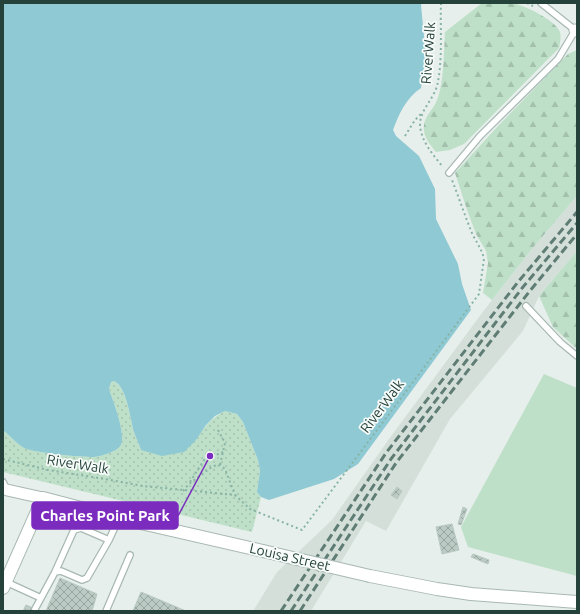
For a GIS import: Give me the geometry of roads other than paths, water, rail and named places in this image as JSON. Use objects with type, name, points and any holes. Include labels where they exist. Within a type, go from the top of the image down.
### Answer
[{"type":"street","name":"Louisa Street","points":[[4,487],[119,518],[370,576],[471,594],[577,602]]},
{"type":"street","points":[[4,585],[43,498]]},
{"type":"lane","points":[[448,173],[480,136],[558,59],[576,29],[541,3]]},
{"type":"lane","points":[[526,306],[560,342],[577,356]]},
{"type":"lane","points":[[55,572],[61,571],[82,580],[87,578],[109,540],[119,518]]},
{"type":"lane","points":[[35,609],[55,572],[74,530],[81,528],[109,540]]},
{"type":"lane","points":[[106,611],[130,555]]},
{"type":"lane","points":[[4,585],[41,598]]},
{"type":"water","points":[[3,3],[422,3],[426,57],[421,88],[407,101],[393,130],[396,136],[419,156],[435,189],[436,219],[458,264],[462,284],[471,310],[358,464],[334,479],[269,500],[261,497],[257,492],[260,471],[258,460],[243,422],[237,414],[225,411],[215,416],[206,425],[196,440],[184,452],[162,456],[141,450],[134,432],[125,396],[118,384],[114,381],[111,382],[109,389],[118,417],[122,440],[121,445],[113,452],[94,457],[38,452],[24,448],[3,430]]},
{"type":"railway","points":[[281,611],[386,453],[518,282],[577,212]]},
{"type":"railway","points":[[291,611],[391,459],[523,287],[577,223]]},
{"type":"railway","points":[[300,611],[396,463],[529,292],[577,234]]},
{"type":"place","name":"Charles Point Park","points":[[210,456]]}]
